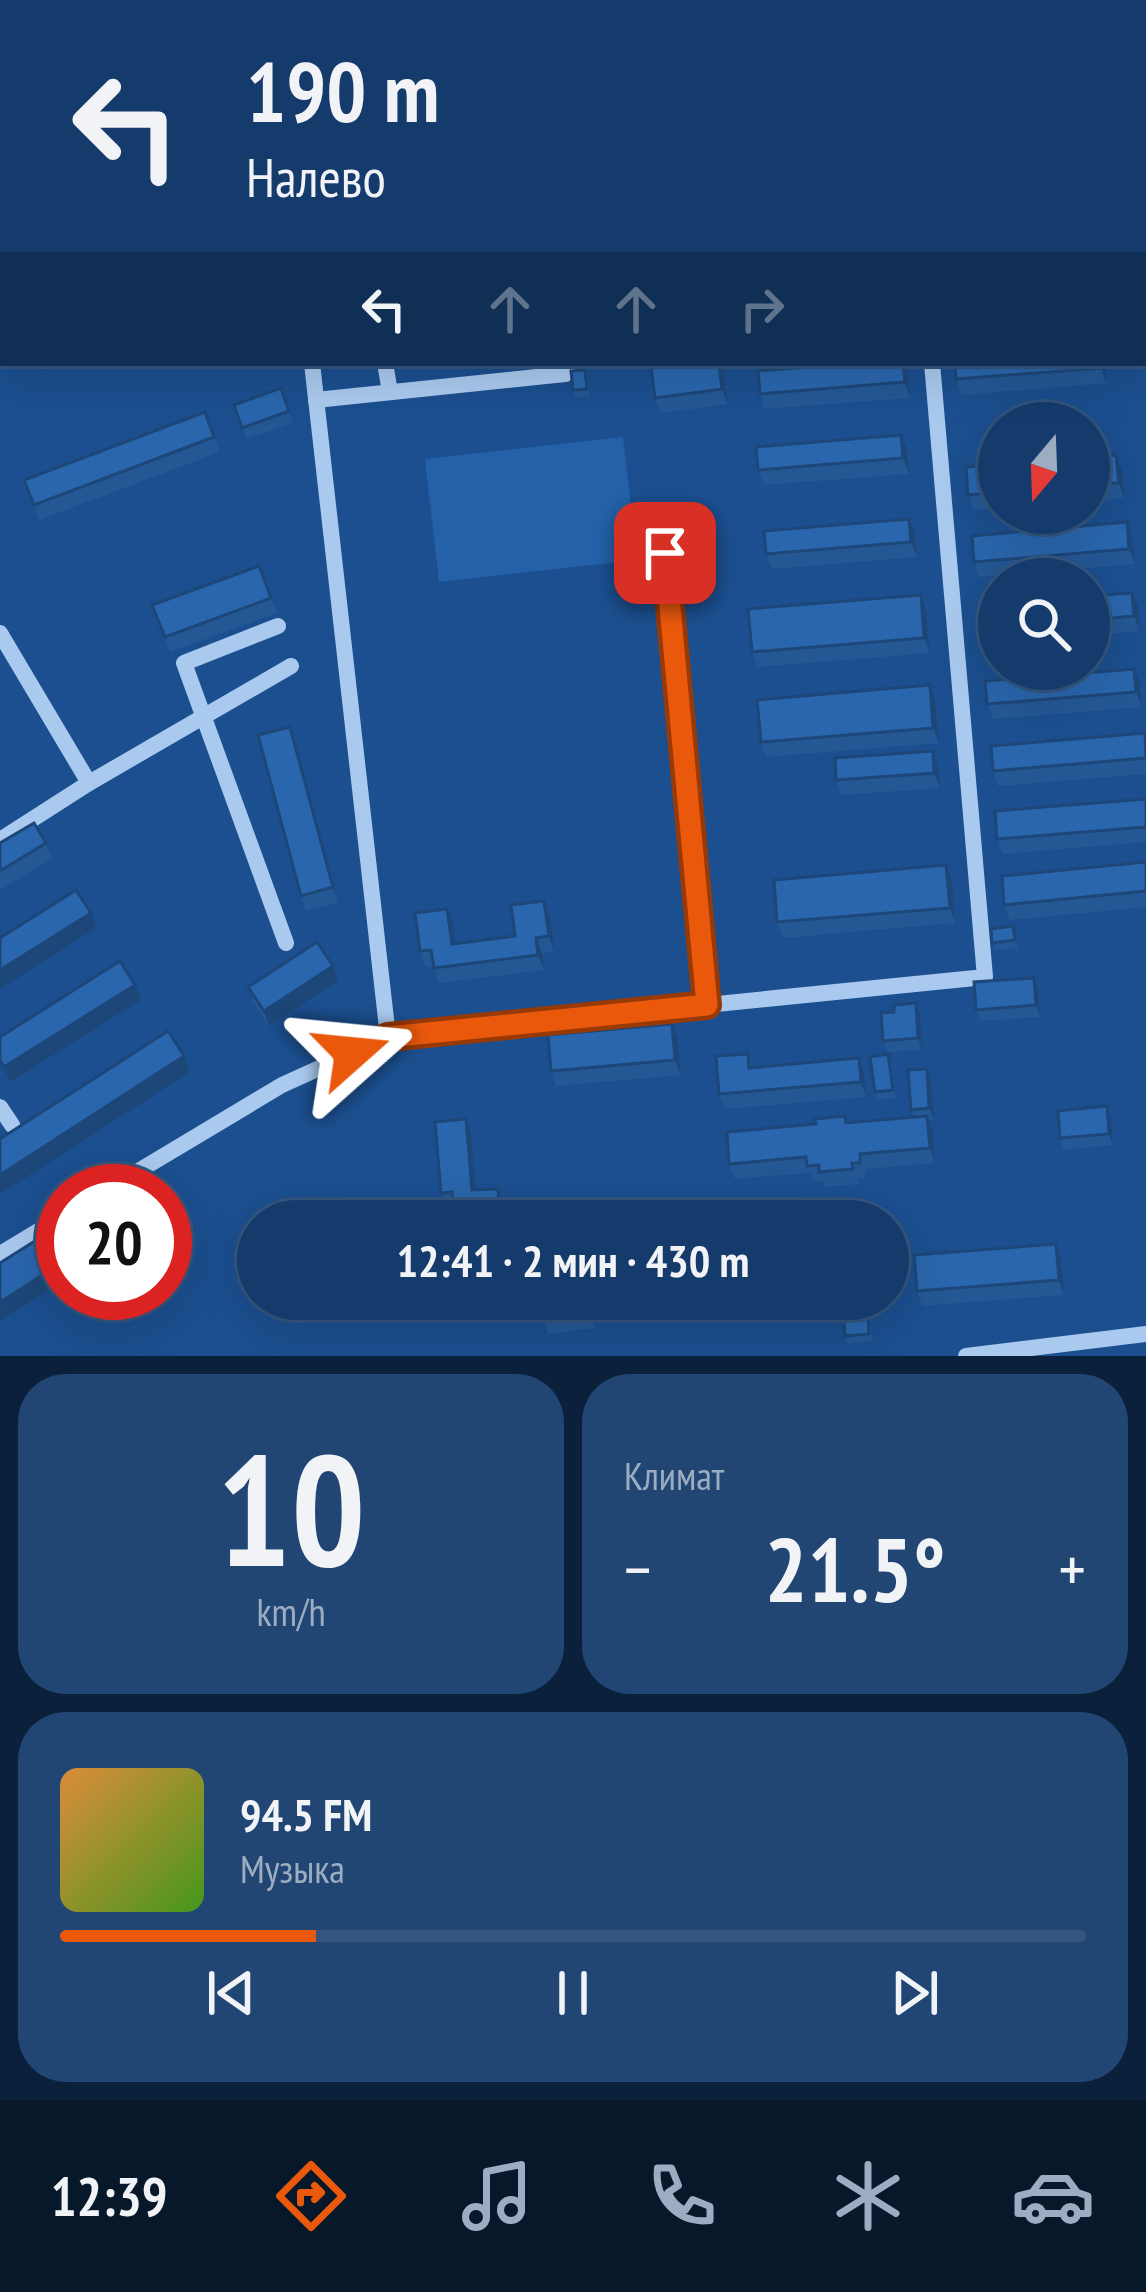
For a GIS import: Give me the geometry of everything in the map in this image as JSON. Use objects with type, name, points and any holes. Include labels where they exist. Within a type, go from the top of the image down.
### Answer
[{"type":"street","points":[[312,366],[388,1037],[373,1059]]},
{"type":"street","points":[[386,366],[390,392]]},
{"type":"street","points":[[316,400],[565,374],[566,366]]},
{"type":"street","points":[[150,1164],[282,1085],[388,1037],[985,976],[932,366]]},
{"type":"street","points":[[665,553],[707,1005]]},
{"type":"street","points":[[278,626],[184,663],[286,943]]},
{"type":"street","points":[[0,633],[89,783]]},
{"type":"street","points":[[0,840],[291,666]]},
{"type":"street","points":[[0,1107],[12,1125]]},
{"type":"street","points":[[0,1254],[36,1232]]},
{"type":"street","points":[[966,1356],[1146,1334]]},
{"type":"shaded area","points":[[623,437],[637,560],[439,582],[425,459]]},
{"type":"building","points":[[719,366],[722,389],[655,398],[651,367]]},
{"type":"building","points":[[903,366],[905,382],[760,394],[758,371]]},
{"type":"building","points":[[955,366],[1101,366],[1101,368],[956,379]]},
{"type":"building","points":[[585,370],[587,389],[573,390],[571,371]]},
{"type":"building","points":[[281,388],[289,411],[242,428],[234,405]]},
{"type":"building","points":[[205,412],[214,437],[34,505],[24,480]]},
{"type":"building","points":[[901,435],[903,458],[758,470],[756,447]]},
{"type":"building","points":[[1110,455],[1116,455],[1119,483],[1110,484]]},
{"type":"building","points":[[978,466],[978,494],[968,495],[966,467]]},
{"type":"building","points":[[909,519],[911,542],[766,554],[764,531]]},
{"type":"building","points":[[1127,522],[1129,549],[978,558],[974,562],[972,536],[1110,534],[1110,524]]},
{"type":"building","points":[[259,566],[271,598],[165,637],[152,605]]},
{"type":"building","points":[[1132,593],[1134,616],[1110,618],[1110,595]]},
{"type":"building","points":[[921,595],[924,638],[752,652],[748,609]]},
{"type":"building","points":[[1134,669],[1136,692],[987,704],[986,690],[1110,690],[1110,671]]},
{"type":"building","points":[[930,685],[933,728],[761,742],[757,700]]},
{"type":"building","points":[[290,727],[333,887],[301,896],[258,735]]},
{"type":"building","points":[[1145,733],[1146,758],[993,771],[991,746]]},
{"type":"building","points":[[933,751],[934,773],[836,780],[835,758]]},
{"type":"building","points":[[1146,799],[1146,827],[997,839],[995,811]]},
{"type":"building","points":[[34,823],[46,843],[0,871],[0,843]]},
{"type":"building","points":[[1146,862],[1146,891],[1004,905],[1002,876]]},
{"type":"building","points":[[946,865],[950,908],[777,922],[774,880]]},
{"type":"building","points":[[76,890],[91,913],[0,970],[0,938]]},
{"type":"building","points":[[544,901],[549,936],[536,938],[538,955],[434,968],[431,950],[420,951],[415,913],[447,909],[452,944],[515,936],[511,905]]},
{"type":"building","points":[[1013,926],[1015,940],[992,943],[991,929]]},
{"type":"building","points":[[317,942],[333,966],[264,1011],[248,987]]},
{"type":"building","points":[[120,961],[135,985],[4,1067],[0,1037]]},
{"type":"building","points":[[1034,978],[1036,1005],[976,1010],[974,982]]},
{"type":"building","points":[[916,1003],[918,1038],[883,1041],[881,1013],[894,1012],[894,1005]]},
{"type":"building","points":[[672,1024],[675,1060],[551,1071],[548,1035]]},
{"type":"building","points":[[168,1031],[184,1056],[0,1175],[0,1139]]},
{"type":"building","points":[[748,1054],[749,1068],[859,1058],[861,1082],[719,1094],[716,1056]]},
{"type":"building","points":[[888,1054],[893,1090],[875,1092],[870,1057]]},
{"type":"building","points":[[927,1069],[929,1108],[911,1110],[908,1070]]},
{"type":"building","points":[[1107,1106],[1109,1134],[1060,1138],[1058,1111]]},
{"type":"building","points":[[845,1116],[846,1123],[927,1116],[930,1148],[860,1154],[860,1163],[852,1163],[853,1169],[819,1172],[819,1165],[807,1166],[806,1157],[729,1164],[727,1132],[816,1124],[815,1119]]},
{"type":"building","points":[[466,1119],[472,1190],[498,1189],[499,1200],[453,1200],[452,1192],[441,1193],[435,1122]]},
{"type":"building","points":[[36,1240],[36,1279],[0,1302],[0,1263]]},
{"type":"building","points":[[1056,1244],[1059,1280],[917,1291],[914,1255]]},
{"type":"building","points":[[868,1320],[869,1334],[845,1336],[844,1322]]},
{"type":"route","points":[[352,1053],[388,1037],[707,1005],[665,553]]}]
